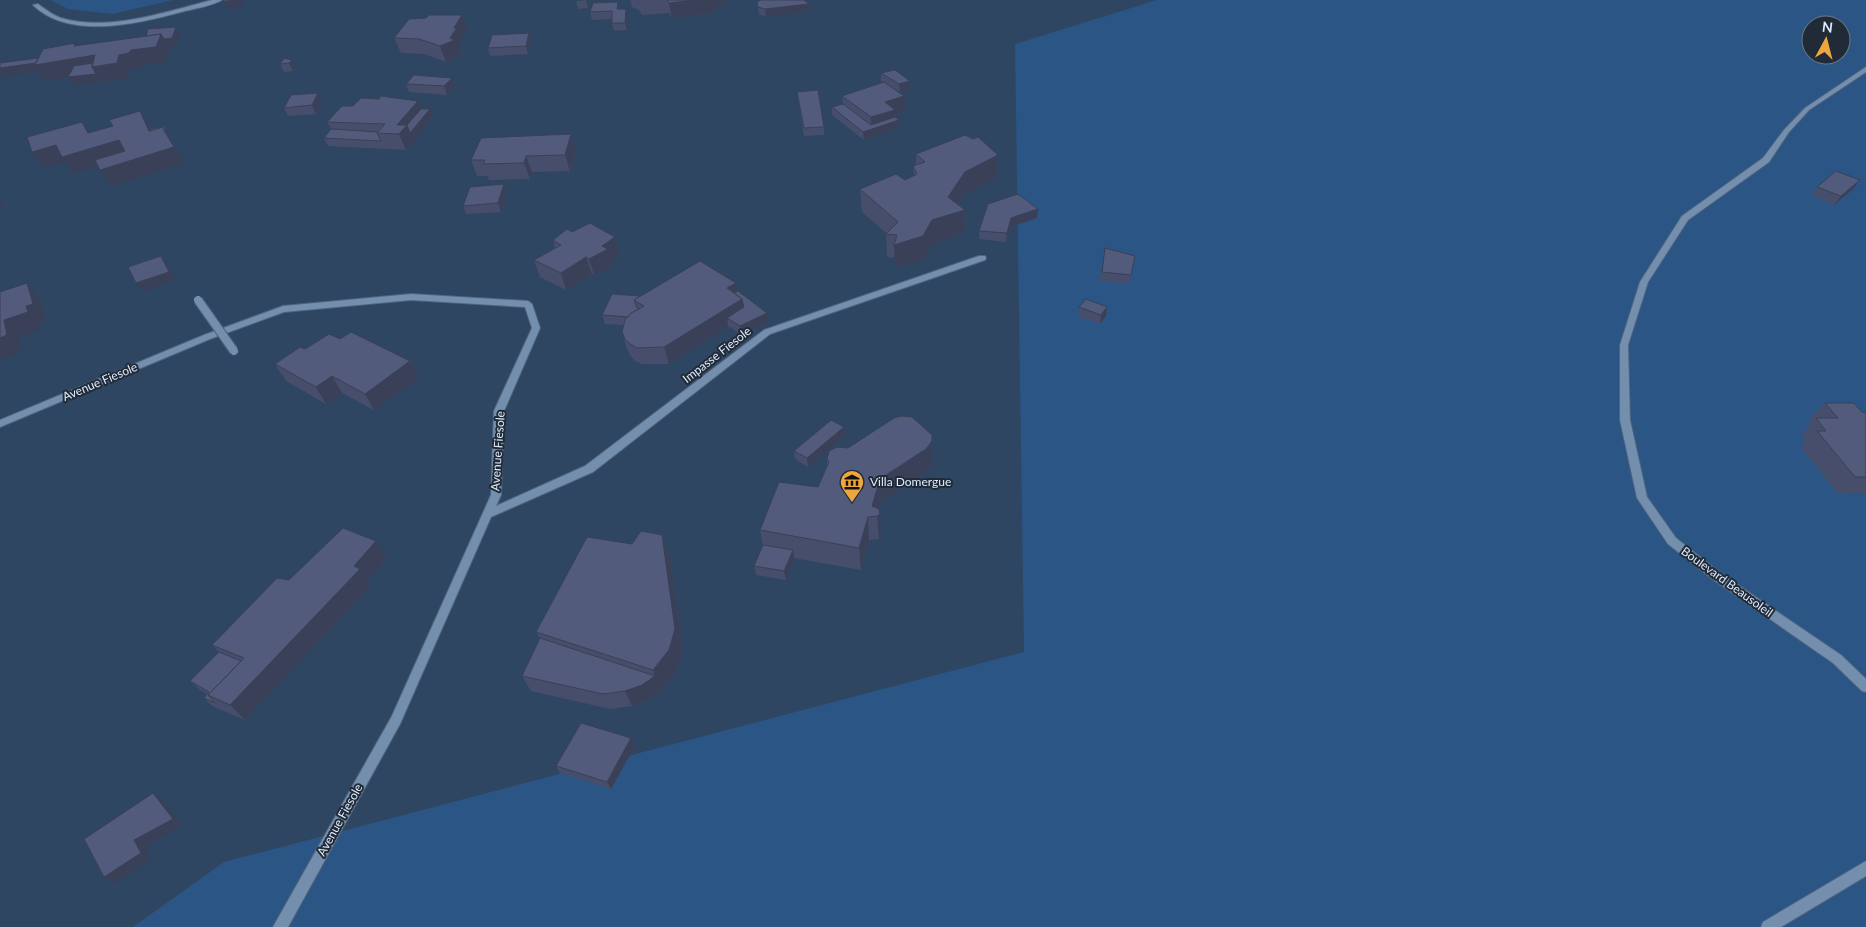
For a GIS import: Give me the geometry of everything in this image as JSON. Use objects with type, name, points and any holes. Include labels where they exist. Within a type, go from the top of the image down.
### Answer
[{"type":"street","points":[[36,5],[61,20],[105,24],[130,21],[219,0]]},
{"type":"street","name":"Boulevard Beausoleil","points":[[1866,69],[1807,109],[1786,131],[1766,160],[1685,218],[1644,282],[1624,345],[1625,420],[1642,498],[1672,541],[1714,576],[1837,659],[1866,687]]},
{"type":"street","name":"Impasse Fiesole","points":[[488,514],[589,469],[767,332],[982,258]]},
{"type":"street","name":"Avenue Fiesole","points":[[0,424],[207,336],[283,308],[411,297],[528,304],[536,328],[499,411],[496,495],[396,720],[280,927]]},
{"type":"street","points":[[198,300],[234,351]]},
{"type":"street","points":[[1768,927],[1866,868]]},
{"type":"shaded area","points":[[51,0],[173,0],[112,14],[68,9]]},
{"type":"shaded area","points":[[1157,0],[1866,0],[1866,927],[133,927],[224,862],[1024,652],[1015,44]]},
{"type":"building","points":[[667,0],[695,0],[669,3]]},
{"type":"building","points":[[761,0],[804,0],[809,4],[765,9],[758,7],[757,2]]},
{"type":"building","points":[[618,2],[617,9],[626,9],[625,23],[612,23],[612,11],[590,12],[593,3]]},
{"type":"building","points":[[429,15],[462,15],[454,28],[457,28],[450,38],[455,40],[440,46],[419,39],[394,38],[409,19],[426,18]]},
{"type":"building","points":[[176,27],[172,38],[164,39],[161,34],[146,36],[148,29]]},
{"type":"building","points":[[529,33],[526,46],[488,48],[492,35]]},
{"type":"building","points":[[161,34],[156,47],[131,50],[129,53],[119,55],[117,63],[92,67],[95,55],[35,65],[43,49],[75,43],[74,46]]},
{"type":"building","points":[[38,58],[36,63],[0,68],[0,63]]},
{"type":"building","points":[[284,58],[292,60],[289,63],[280,64]]},
{"type":"building","points":[[92,63],[96,74],[68,77],[74,66]]},
{"type":"building","points":[[895,70],[910,81],[899,84],[881,73]]},
{"type":"building","points":[[414,75],[452,78],[444,86],[406,84]]},
{"type":"building","points":[[884,82],[904,96],[885,102],[895,110],[871,117],[842,96]]},
{"type":"building","points":[[818,90],[824,127],[804,128],[797,92]]},
{"type":"building","points":[[318,93],[312,105],[284,108],[291,95]]},
{"type":"building","points":[[381,96],[418,101],[397,125],[407,125],[399,134],[377,133],[385,124],[327,122],[342,106],[353,106],[361,98],[379,99]]},
{"type":"building","points":[[843,104],[871,125],[895,117],[899,120],[863,132],[832,107]]},
{"type":"building","points":[[421,109],[430,109],[410,133],[407,125]]},
{"type":"building","points":[[140,111],[149,131],[162,127],[174,147],[100,170],[95,160],[125,151],[119,140],[62,157],[56,145],[32,152],[27,137],[82,122],[88,133],[113,126],[109,120]]},
{"type":"building","points":[[164,126],[167,135],[162,127],[150,131],[150,129]]},
{"type":"building","points":[[331,129],[378,132],[381,141],[324,138]]},
{"type":"building","points":[[571,134],[565,155],[526,156],[524,163],[483,164],[485,160],[471,160],[481,138]]},
{"type":"building","points":[[965,135],[973,139],[978,137],[998,155],[965,172],[948,197],[965,210],[932,220],[923,236],[894,245],[897,235],[886,234],[898,222],[860,189],[896,174],[905,180],[917,174],[913,166],[925,162],[916,154]]},
{"type":"building","points":[[1836,171],[1860,180],[1841,196],[1817,187]]},
{"type":"building","points":[[504,184],[498,203],[463,206],[470,187]]},
{"type":"building","points":[[1018,194],[1038,209],[1011,218],[1007,233],[979,231],[988,204]]},
{"type":"building","points":[[590,223],[615,237],[602,246],[608,249],[589,259],[586,257],[561,273],[534,260],[561,245],[553,240],[567,229],[572,232]]},
{"type":"building","points":[[1105,248],[1135,256],[1131,275],[1102,272]]},
{"type":"building","points":[[161,256],[169,272],[136,283],[128,267]]},
{"type":"building","points":[[700,261],[736,283],[727,288],[742,299],[664,347],[637,348],[630,344],[622,332],[625,320],[631,313],[644,306],[634,300]]},
{"type":"building","points":[[27,283],[33,304],[26,306],[28,312],[4,320],[7,335],[0,338],[0,292]]},
{"type":"building","points":[[738,291],[767,313],[740,326],[727,318],[744,307],[742,299],[734,293]]},
{"type":"building","points":[[612,294],[640,296],[634,300],[639,309],[628,317],[602,315]]},
{"type":"building","points":[[1086,299],[1107,307],[1101,315],[1079,307]]},
{"type":"building","points":[[351,332],[410,361],[365,394],[332,376],[316,387],[275,364],[300,347],[305,349],[329,334],[340,339]]},
{"type":"building","points":[[1825,403],[1854,403],[1862,412],[1866,413],[1866,477],[1855,477],[1817,431],[1826,431],[1816,418],[1838,418]]},
{"type":"building","points":[[902,416],[912,417],[932,435],[932,441],[926,449],[880,479],[872,506],[879,509],[880,514],[868,517],[859,548],[760,530],[779,482],[818,487],[829,462],[827,459],[829,451],[837,447],[848,448],[894,418]]},
{"type":"building","points":[[831,420],[844,427],[807,458],[794,451]]},
{"type":"building","points":[[343,528],[376,541],[354,566],[360,569],[230,705],[208,695],[244,658],[212,645],[277,578],[289,580]]},
{"type":"building","points":[[641,531],[662,535],[675,629],[669,650],[653,670],[536,632],[587,537],[632,544]]},
{"type":"building","points":[[763,545],[793,550],[784,571],[754,566]]},
{"type":"building","points":[[540,638],[655,676],[642,685],[625,691],[603,694],[522,676]]},
{"type":"building","points":[[219,652],[241,661],[208,695],[215,703],[204,698],[209,692],[190,681]]},
{"type":"building","points":[[581,723],[631,738],[607,782],[556,766]]},
{"type":"building","points":[[153,793],[173,819],[134,840],[141,853],[104,877],[84,839]]},
{"type":"place","name":"Villa Domergue","points":[[852,503]]}]
